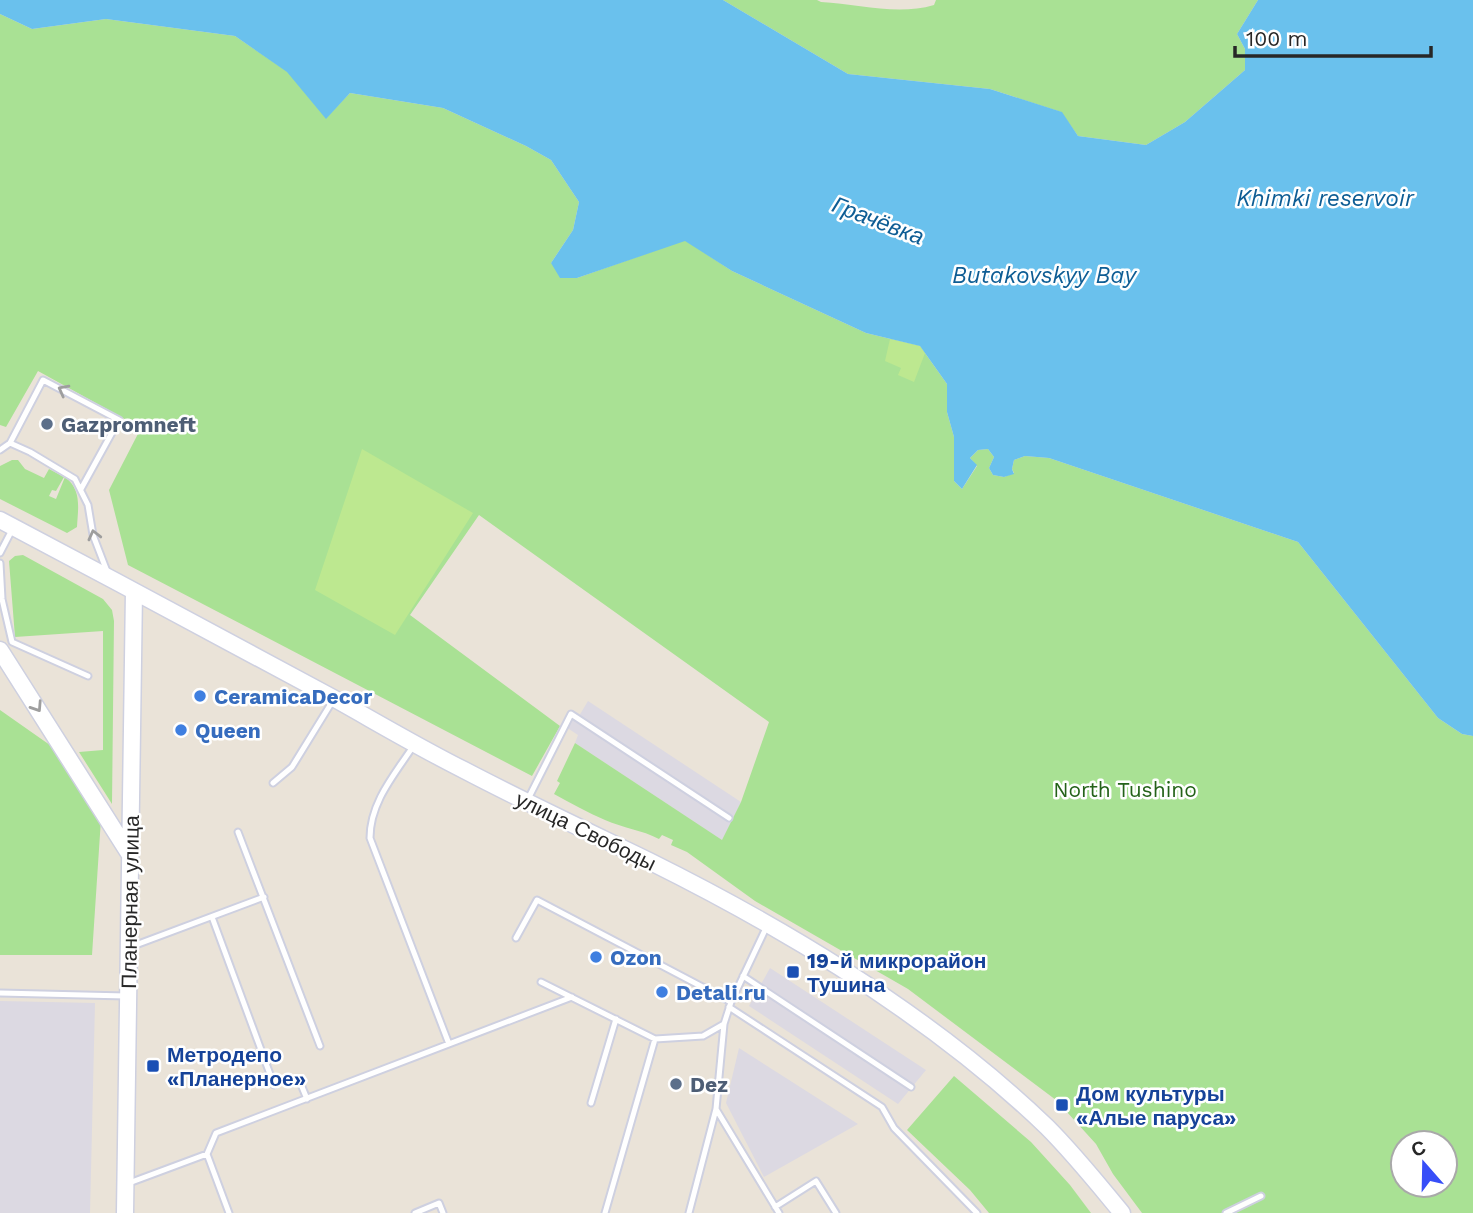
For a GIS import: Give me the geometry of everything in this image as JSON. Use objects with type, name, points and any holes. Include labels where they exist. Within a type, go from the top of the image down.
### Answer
[{"type":"main road","name":"улица Свободы","points":[[7,523],[414,744],[526,803],[652,863],[767,925],[865,983],[965,1056],[1018,1100],[1050,1130],[1122,1213]]},
{"type":"main road","name":"Планерная улица","points":[[125,1213],[134,591]]},
{"type":"main road","points":[[0,650],[130,855]]},
{"type":"lane","points":[[0,450],[9,443],[43,380],[119,420],[81,489]]},
{"type":"lane","points":[[9,443],[75,479],[88,505],[97,549],[111,580]]},
{"type":"lane","points":[[0,554],[7,523]]},
{"type":"lane","points":[[0,562],[2,599],[12,642],[88,676]]},
{"type":"lane","points":[[273,783],[292,767],[334,699]]},
{"type":"lane","points":[[526,803],[571,714],[729,818]]},
{"type":"lane","points":[[414,744],[376,803],[370,823],[370,838],[449,1044]]},
{"type":"lane","points":[[239,832],[320,1046]]},
{"type":"lane","points":[[130,947],[264,897]]},
{"type":"lane","points":[[516,938],[537,900],[730,1004],[882,1107],[894,1128],[977,1213]]},
{"type":"lane","points":[[212,917],[274,1085]]},
{"type":"lane","points":[[690,1213],[716,1109],[724,1024],[730,1004],[767,925]]},
{"type":"lane","points":[[743,976],[911,1087]]},
{"type":"lane","points":[[541,982],[654,1039],[703,1037],[724,1024]]},
{"type":"lane","points":[[0,993],[129,996]]},
{"type":"lane","points":[[229,1213],[208,1154],[216,1133],[572,997]]},
{"type":"lane","points":[[591,1103],[616,1019]]},
{"type":"lane","points":[[605,1213],[654,1039]]},
{"type":"lane","points":[[300,1082],[307,1099]]},
{"type":"lane","points":[[716,1109],[777,1210],[816,1181],[836,1213]]},
{"type":"lane","points":[[126,1184],[208,1154]]},
{"type":"lane","points":[[1226,1213],[1261,1196]]},
{"type":"lane","points":[[415,1213],[439,1203],[443,1213]]},
{"type":"shaded area","points":[[588,701],[741,802],[723,841],[575,743],[578,735],[563,725],[572,713],[579,716]]},
{"type":"shaded area","points":[[770,968],[926,1070],[898,1104],[749,1006]]},
{"type":"shaded area","points":[[0,1001],[95,1003],[90,1213],[0,1213]]},
{"type":"shaded area","points":[[739,1048],[858,1124],[764,1177],[726,1103]]},
{"type":"green space","points":[[723,0],[817,0],[906,9],[934,5],[936,0],[1258,0],[1237,34],[1245,49],[1245,70],[1185,122],[1146,145],[1078,136],[1061,112],[990,89],[848,74]]},
{"type":"green space","name":"North Tushino","points":[[0,14],[32,29],[106,19],[235,36],[288,72],[326,118],[350,93],[443,108],[526,146],[551,160],[579,202],[573,230],[551,263],[577,278],[685,240],[732,271],[866,333],[920,346],[947,384],[947,412],[954,437],[954,481],[962,489],[977,466],[970,458],[978,450],[988,449],[994,457],[989,468],[993,475],[1004,477],[1014,473],[1014,460],[1025,456],[1049,458],[1298,542],[1438,718],[1462,734],[1473,736],[1473,1213],[1142,1213],[1113,1174],[1096,1144],[1066,1111],[1069,1108],[1059,1097],[1056,1100],[908,989],[755,901],[687,852],[671,845],[673,840],[662,835],[659,839],[612,823],[554,794],[560,783],[557,781],[575,743],[722,840],[741,802],[769,722],[479,515],[410,615],[560,726],[532,776],[128,565],[109,490],[141,428],[38,371],[6,427],[0,425]]},
{"type":"green space","points":[[890,339],[920,346],[925,353],[914,382],[898,375],[901,368],[885,361]]},
{"type":"green space","points":[[362,449],[473,513],[395,635],[315,590]]},
{"type":"green space","points":[[18,460],[25,469],[44,478],[49,469],[64,477],[56,491],[52,490],[49,496],[56,499],[65,477],[70,482],[78,500],[77,527],[67,533],[0,499],[0,466]]},
{"type":"green space","points":[[23,555],[103,599],[112,610],[112,804],[79,752],[103,750],[103,631],[15,637],[9,561],[15,556]]},
{"type":"green space","points":[[0,710],[57,750],[101,819],[92,955],[0,955]]},
{"type":"green space","points":[[954,1076],[1031,1142],[1091,1213],[989,1213],[970,1190],[907,1130]]},
{"type":"water","name":"Butakovskyy Bay","points":[[0,0],[723,0],[848,74],[990,89],[1062,112],[1078,136],[1146,145],[1185,122],[1245,70],[1245,49],[1237,34],[1258,0],[1473,0],[1473,736],[1462,734],[1438,718],[1298,542],[1049,458],[1025,456],[1014,460],[1014,474],[1004,477],[993,475],[989,468],[994,457],[988,449],[978,450],[970,458],[977,465],[962,489],[954,481],[954,437],[947,412],[947,384],[920,346],[866,333],[732,271],[685,241],[577,278],[560,278],[551,263],[573,230],[579,202],[551,160],[526,146],[443,108],[350,93],[326,119],[287,72],[235,36],[106,19],[32,29],[0,14]]},
{"type":"place","name":"Gazpromneft","points":[[47,424]]},
{"type":"place","name":"CeramicaDecor","points":[[200,696]]},
{"type":"place","name":"Queen","points":[[181,730]]},
{"type":"place","name":"Ozon","points":[[596,957]]},
{"type":"place","name":"19-й микрорайон Тушина","points":[[793,972]]},
{"type":"place","name":"Detali.ru","points":[[662,992]]},
{"type":"place","name":"Метродепо «Планерное»","points":[[153,1066]]},
{"type":"place","name":"Dez","points":[[676,1084]]},
{"type":"place","name":"Дом культуры «Алые паруса»","points":[[1062,1105]]},
{"type":"water label","name":"Khimki reservoir","points":[[1325,198]]},
{"type":"water label","name":"Грачёвка","points":[[878,221]]}]
